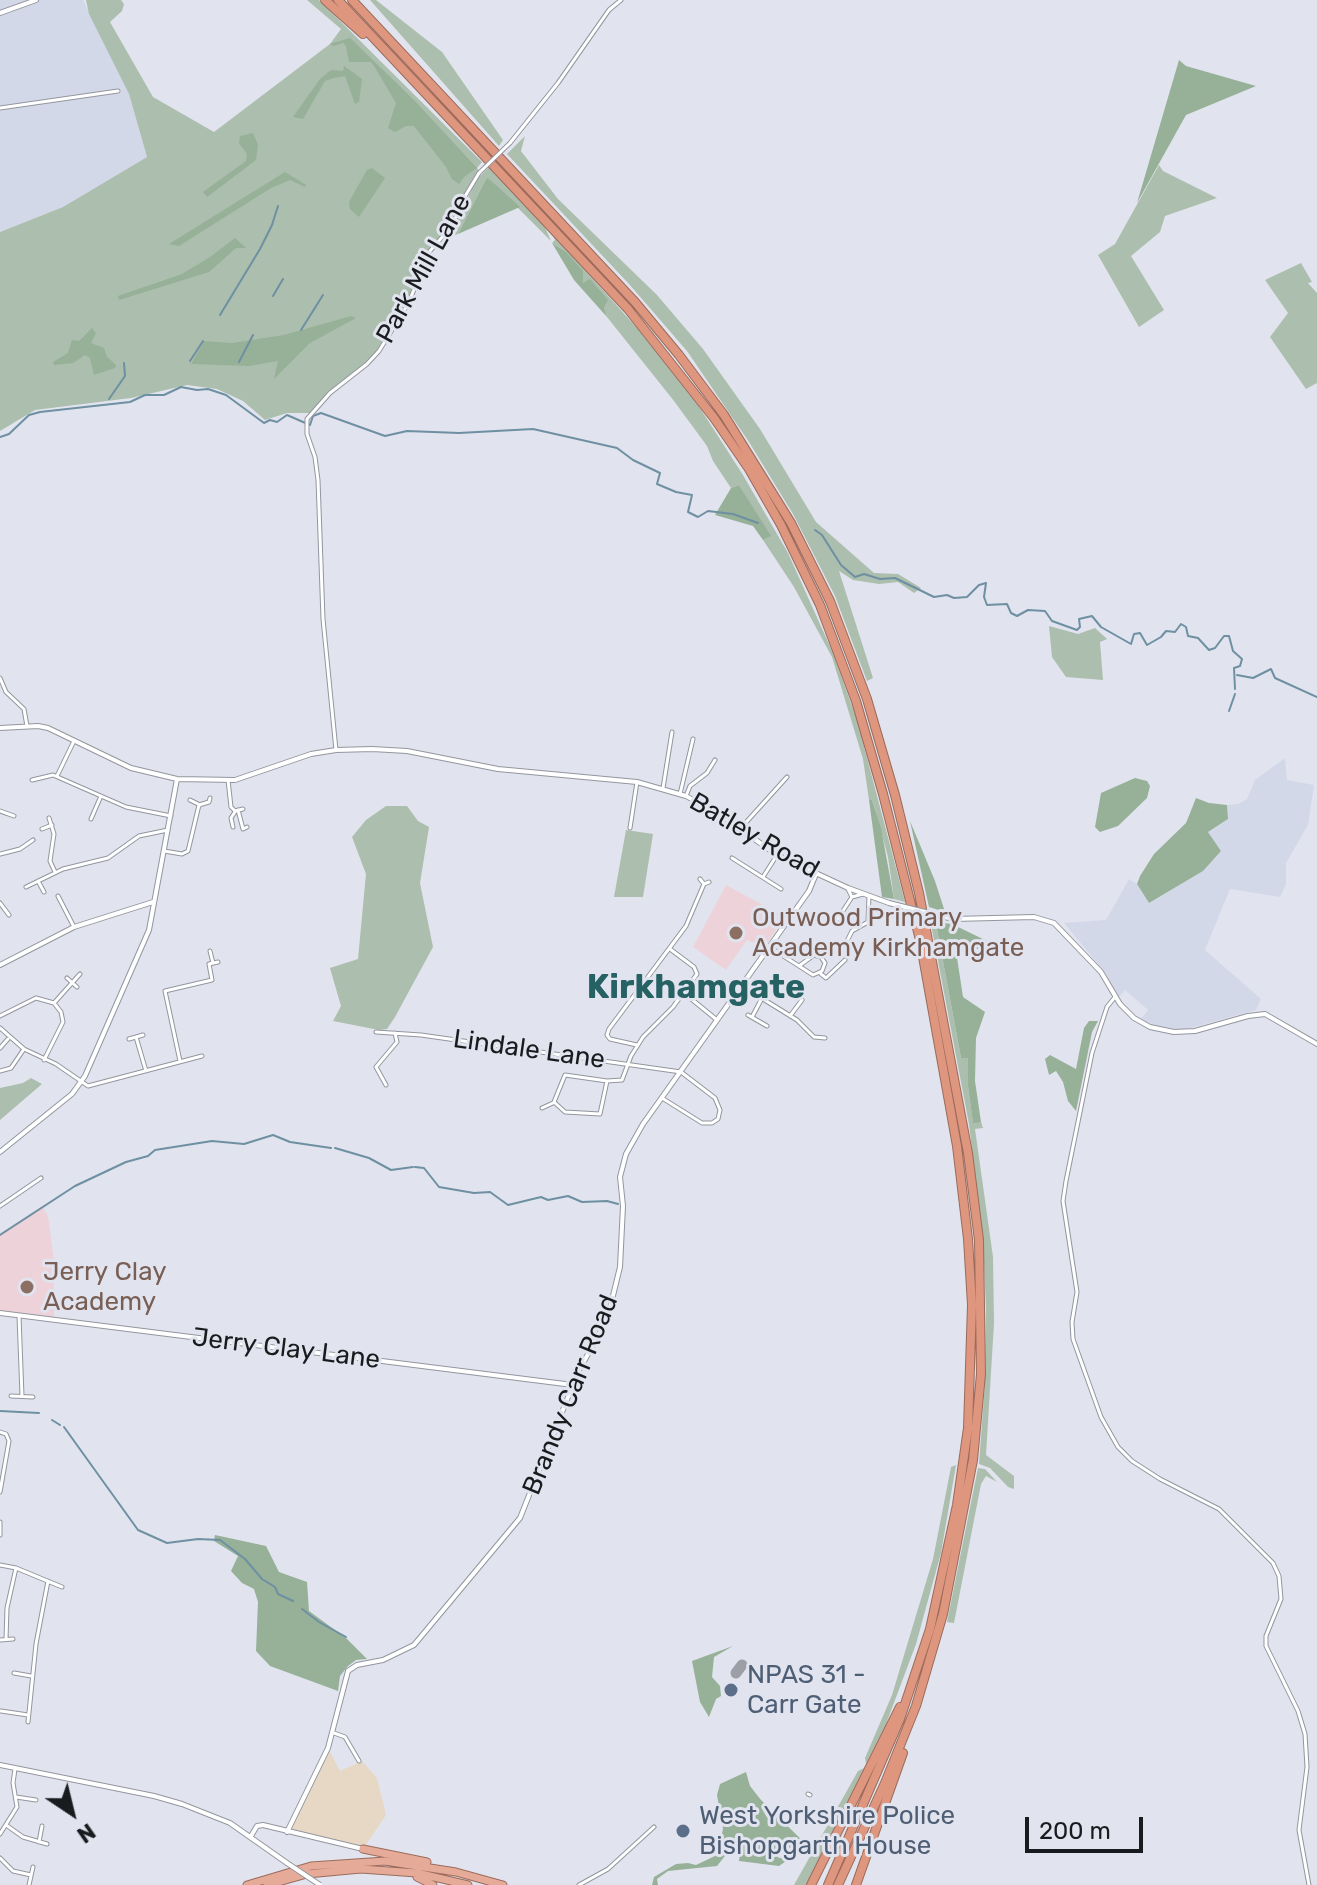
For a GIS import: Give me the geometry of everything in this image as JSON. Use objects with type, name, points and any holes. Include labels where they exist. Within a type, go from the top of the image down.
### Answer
[{"type":"highway","points":[[325,0],[408,75]]},
{"type":"highway","points":[[338,0],[628,309],[714,418],[749,469],[781,525],[820,605],[856,701],[920,940],[957,1146],[972,1305],[968,1459]]},
{"type":"highway","points":[[352,0],[487,148],[635,302],[724,415],[791,523],[830,601],[867,699],[895,795],[919,893],[968,1153],[979,1240],[981,1374],[943,1614],[911,1728],[856,1885]]},
{"type":"highway","points":[[359,0],[387,36]]},
{"type":"highway","points":[[828,1885],[876,1778],[916,1673],[966,1475]]},
{"type":"highway","points":[[811,1885],[916,1673]]},
{"type":"highway","points":[[838,1885],[916,1706]]},
{"type":"highway","points":[[363,1849],[435,1863],[456,1872]]},
{"type":"highway","points":[[247,1885],[289,1871],[336,1863],[385,1861],[456,1872],[503,1885]]},
{"type":"highway","points":[[336,1870],[398,1874],[424,1879],[433,1885]]},
{"type":"highway","points":[[267,1885],[336,1870],[387,1870],[468,1885]]},
{"type":"street","points":[[0,13],[36,0]]},
{"type":"street","name":"Park Mill Lane","points":[[336,750],[323,619],[323,556],[317,467],[307,419],[317,406],[379,351],[408,304],[430,251],[452,226],[480,172],[510,143],[558,83],[609,10],[621,0]]},
{"type":"street","points":[[0,108],[118,91]]},
{"type":"street","points":[[16,98],[17,105]]},
{"type":"street","points":[[0,682],[24,709],[27,726]]},
{"type":"street","points":[[17,712],[24,709]]},
{"type":"street","name":"Batley Road","points":[[0,728],[48,728],[131,768],[177,779],[228,780],[311,754],[336,750],[407,751],[498,769],[637,782],[663,788],[683,795],[777,855],[889,903],[953,919],[1023,916],[1045,919],[1063,930],[1097,967],[1115,997],[1134,1018],[1163,1030],[1195,1031],[1258,1013],[1317,1044]]},
{"type":"street","points":[[663,788],[672,732]]},
{"type":"street","points":[[683,795],[685,763],[693,739]]},
{"type":"street","points":[[57,776],[74,741]]},
{"type":"street","points":[[683,795],[707,773],[711,762]]},
{"type":"street","points":[[31,780],[57,776],[126,807],[171,816]]},
{"type":"street","points":[[740,829],[787,777]]},
{"type":"street","points":[[0,1152],[62,1103],[81,1083],[143,944],[177,779]]},
{"type":"street","points":[[228,780],[231,807],[239,811]]},
{"type":"street","points":[[630,828],[637,782]]},
{"type":"street","points":[[90,820],[101,796]]},
{"type":"street","points":[[190,800],[200,805],[209,802],[210,798]]},
{"type":"street","points":[[164,851],[183,854],[189,850],[200,805]]},
{"type":"street","points":[[0,811],[14,816]]},
{"type":"street","points":[[233,827],[231,818],[239,811]]},
{"type":"street","points":[[239,811],[243,829],[247,827]]},
{"type":"street","points":[[49,818],[54,838],[50,861],[55,873]]},
{"type":"street","points":[[42,829],[52,825]]},
{"type":"street","points":[[26,887],[74,866],[108,858],[139,836],[168,830]]},
{"type":"street","points":[[0,854],[31,841]]},
{"type":"street","points":[[763,877],[777,855]]},
{"type":"street","points":[[732,858],[781,889]]},
{"type":"street","points":[[74,866],[75,872]]},
{"type":"street","name":"Brandy Carr Road","points":[[287,1832],[328,1748],[348,1671],[357,1665],[383,1660],[414,1645],[520,1518],[573,1385],[607,1320],[620,1267],[621,1166],[632,1143],[662,1098],[809,891],[816,874]]},
{"type":"street","points":[[637,1045],[610,1039],[607,1035],[609,1029],[686,926],[706,883],[700,879]]},
{"type":"street","points":[[38,881],[44,892]]},
{"type":"street","points":[[848,888],[852,897]]},
{"type":"street","points":[[838,925],[835,923],[852,897],[866,895],[868,922],[854,930],[847,941]]},
{"type":"street","points":[[58,896],[74,927]]},
{"type":"street","points":[[5,908],[12,901]]},
{"type":"street","points":[[0,965],[74,927],[153,902]]},
{"type":"street","points":[[0,903],[9,915]]},
{"type":"street","points":[[769,946],[799,966],[813,975],[820,973],[825,963],[818,955],[810,956],[799,966]]},
{"type":"street","points":[[542,1108],[554,1102],[565,1075],[622,1080],[637,1045],[649,1028],[684,993],[697,974],[697,970],[670,949]]},
{"type":"street","points":[[180,1061],[165,991],[212,980],[209,964],[215,963],[210,951]]},
{"type":"street","points":[[820,973],[826,978],[845,960]]},
{"type":"street","points":[[54,1003],[80,974]]},
{"type":"street","points":[[67,978],[77,987]]},
{"type":"street","points":[[181,980],[183,987]]},
{"type":"street","points":[[741,986],[797,1020],[814,1037],[825,1038]]},
{"type":"street","points":[[684,993],[717,1020]]},
{"type":"street","points":[[1115,997],[1107,1007],[1092,1053],[1063,1201],[1077,1292],[1072,1322],[1073,1339],[1101,1417],[1118,1447],[1132,1461],[1160,1479],[1219,1509],[1273,1563],[1279,1576],[1281,1599],[1266,1636],[1266,1646],[1298,1711],[1305,1734],[1307,1767],[1299,1839],[1309,1885]]},
{"type":"street","points":[[0,1016],[36,998],[54,1003],[61,1012],[63,1022],[44,1060]]},
{"type":"street","points":[[761,1000],[750,1016],[767,1026]]},
{"type":"street","points":[[790,1016],[803,1001]]},
{"type":"street","points":[[0,1028],[24,1049],[56,1064],[88,1086],[202,1056]]},
{"type":"street","name":"Lindale Lane","points":[[376,1032],[681,1072]]},
{"type":"street","points":[[386,1085],[376,1067],[397,1042],[395,1033]]},
{"type":"street","points":[[129,1039],[143,1035]]},
{"type":"street","points":[[136,1037],[146,1071]]},
{"type":"street","points":[[0,1048],[9,1038]]},
{"type":"street","points":[[0,1071],[11,1068],[24,1049]]},
{"type":"street","points":[[662,1098],[702,1123],[716,1121],[720,1110],[715,1098],[681,1072]]},
{"type":"street","points":[[554,1102],[565,1112],[600,1114],[607,1081]]},
{"type":"street","points":[[0,1206],[41,1178]]},
{"type":"street","name":"Jerry Clay Lane","points":[[0,1313],[573,1385]]},
{"type":"street","points":[[19,1316],[22,1396]]},
{"type":"street","points":[[11,1396],[33,1397]]},
{"type":"street","points":[[0,1432],[7,1435],[9,1447],[0,1492]]},
{"type":"street","points":[[0,1522],[0,1535]]},
{"type":"street","points":[[0,1565],[16,1568],[62,1587]]},
{"type":"street","points":[[6,1639],[7,1608],[16,1568]]},
{"type":"street","points":[[28,1722],[31,1676],[48,1581]]},
{"type":"street","points":[[0,1640],[13,1639]]},
{"type":"street","points":[[30,1643],[36,1644]]},
{"type":"street","points":[[14,1673],[18,1677],[31,1676]]},
{"type":"street","points":[[1,1711],[28,1715]]},
{"type":"street","points":[[333,1733],[345,1737],[359,1761]]},
{"type":"street","points":[[0,1765],[154,1796],[209,1813],[251,1836],[320,1885]]},
{"type":"street","points":[[0,1834],[17,1807],[12,1780],[15,1769]]},
{"type":"street","points":[[16,1797],[36,1800]]},
{"type":"street","points":[[6,1825],[23,1837],[47,1844]]},
{"type":"street","points":[[251,1836],[259,1825],[363,1849]]},
{"type":"street","points":[[39,1842],[42,1826]]},
{"type":"street","points":[[579,1885],[608,1869],[654,1827]]},
{"type":"street","points":[[0,1858],[13,1871],[31,1875]]},
{"type":"street","points":[[29,1885],[33,1867]]},
{"type":"shaded area","points":[[0,0],[83,0],[129,94],[147,157],[63,207],[0,232]]},
{"type":"shaded area","points":[[1285,758],[1287,780],[1314,785],[1308,825],[1286,863],[1286,884],[1280,897],[1230,889],[1205,950],[1261,999],[1256,1010],[1183,1030],[1154,1025],[1141,1019],[1148,1010],[1125,990],[1118,998],[1107,975],[1064,923],[1106,920],[1129,879],[1137,884],[1149,903],[1203,871],[1221,851],[1208,832],[1228,819],[1227,805],[1247,799],[1255,780]]},
{"type":"shaded area","name":"Outwood Primary Academy Kirkhamgate","points":[[726,885],[785,917],[764,947],[747,940],[726,970],[693,947]]},
{"type":"shaded area","name":"Jerry Clay Academy","points":[[42,1206],[48,1216],[54,1261],[54,1319],[0,1313],[0,1235]]},
{"type":"shaded area","points":[[328,1748],[340,1771],[362,1761],[377,1778],[386,1815],[363,1849],[287,1832]]},
{"type":"green space","points":[[86,0],[121,0],[124,4],[122,11],[110,22],[153,97],[214,132],[330,44],[341,29],[307,0],[319,0],[482,162],[456,219],[430,251],[408,304],[373,358],[310,413],[287,413],[265,420],[243,401],[217,389],[187,385],[131,398],[35,410],[0,431],[0,232],[63,207],[147,157],[129,94],[89,14]]},
{"type":"green space","points":[[370,0],[376,0],[442,52],[503,140],[499,146]]},
{"type":"green space","points":[[350,38],[413,99],[477,168],[459,184],[452,179],[414,126],[406,126],[395,132],[388,128],[396,103],[376,69],[371,62],[349,62],[343,43],[330,44]]},
{"type":"green space","points":[[1179,60],[1186,66],[1256,86],[1186,115],[1137,203]]},
{"type":"green space","points":[[344,66],[362,79],[359,102],[355,104],[345,76],[334,78],[325,81],[303,119],[293,117],[320,79],[331,70],[343,71]]},
{"type":"green space","points":[[253,133],[258,145],[256,160],[207,197],[203,192],[246,161],[247,154],[239,143],[240,136]]},
{"type":"green space","points":[[525,136],[521,151],[558,199],[657,295],[703,349],[760,429],[816,522],[874,573],[898,574],[921,588],[914,593],[898,582],[879,584],[853,580],[839,571],[873,678],[867,681],[835,596],[793,514],[687,351],[507,154]]},
{"type":"green space","points":[[1159,165],[1163,171],[1217,198],[1165,216],[1160,232],[1131,256],[1164,310],[1139,327],[1098,255],[1115,244]]},
{"type":"green space","points":[[489,167],[544,225],[551,241],[487,177],[458,234],[446,238],[456,224],[476,180]]},
{"type":"green space","points":[[372,168],[385,178],[359,217],[350,209],[349,202],[367,170]]},
{"type":"green space","points":[[285,172],[305,187],[290,180],[271,188],[179,246],[169,244]]},
{"type":"green space","points":[[487,177],[520,207],[458,234]]},
{"type":"green space","points":[[552,234],[637,328],[698,405],[788,553],[833,653],[857,720],[905,902],[894,899],[888,857],[872,800],[869,800],[863,759],[832,657],[794,587],[763,540],[770,536],[739,485],[731,488],[707,446],[607,317],[604,307],[583,284],[565,251],[552,243],[555,240]]},
{"type":"green space","points":[[235,238],[246,248],[236,248],[209,272],[119,300],[118,296],[182,274]]},
{"type":"green space","points":[[552,243],[565,251],[583,271],[583,283],[590,279],[608,300],[604,307],[607,317],[574,280]]},
{"type":"green space","points":[[1301,263],[1312,282],[1308,283],[1317,293],[1317,383],[1306,389],[1270,337],[1288,313],[1265,280]]},
{"type":"green space","points":[[351,316],[356,318],[310,343],[274,379],[278,361],[249,366],[191,364],[204,341],[232,343],[284,335]]},
{"type":"green space","points":[[92,328],[96,333],[91,343],[104,348],[115,368],[94,375],[90,358],[85,355],[73,363],[54,365],[53,362],[68,353],[72,340],[79,341]]},
{"type":"green space","points":[[739,485],[771,536],[763,540],[753,526],[715,515],[731,488]]},
{"type":"green space","points":[[1049,626],[1078,634],[1095,628],[1107,639],[1100,642],[1103,680],[1066,677],[1052,657]]},
{"type":"green space","points":[[1135,778],[1147,781],[1150,786],[1147,798],[1118,826],[1100,832],[1095,827],[1101,793]]},
{"type":"green space","points":[[1196,798],[1227,805],[1228,819],[1208,832],[1221,851],[1203,871],[1149,903],[1137,884],[1140,876],[1154,854],[1186,823]]},
{"type":"green space","points":[[869,800],[872,800],[881,828],[894,899],[882,897]]},
{"type":"green space","points":[[386,806],[407,806],[418,821],[429,827],[420,883],[433,947],[395,1017],[387,1029],[379,1030],[333,1021],[341,1006],[330,968],[358,959],[366,874],[352,837],[366,820]]},
{"type":"green space","points":[[910,821],[935,881],[945,912],[929,907]]},
{"type":"green space","points":[[626,830],[653,834],[643,897],[614,897]]},
{"type":"green space","points":[[930,919],[944,923],[937,929],[961,1058],[968,1057],[973,1122],[981,1122],[983,1128],[975,1129],[993,1257],[994,1323],[986,1455],[1014,1476],[1014,1489],[1008,1487],[990,1468],[979,1464],[985,1383],[983,1241],[969,1124]]},
{"type":"green space","points":[[944,923],[991,943],[989,948],[956,951],[963,997],[985,1012],[976,1038],[975,1081],[981,1122],[973,1123],[968,1058],[961,1058],[937,929]]},
{"type":"green space","points":[[1089,1021],[1098,1021],[1092,1032],[1076,1111],[1068,1101],[1063,1082],[1056,1071],[1049,1075],[1045,1059],[1050,1055],[1076,1069],[1084,1028]]},
{"type":"green space","points":[[31,1078],[42,1084],[0,1120],[0,1088]]},
{"type":"green space","points":[[956,1465],[941,1553],[916,1644],[886,1724],[866,1764],[865,1758],[892,1695],[933,1559],[951,1467]]},
{"type":"green space","points":[[978,1468],[985,1469],[997,1482],[986,1476],[981,1484],[954,1623],[947,1622]]},
{"type":"green space","points":[[215,1535],[266,1546],[279,1572],[307,1582],[309,1611],[346,1638],[367,1659],[356,1660],[348,1666],[340,1676],[338,1691],[270,1666],[256,1651],[258,1602],[254,1589],[242,1583],[231,1571],[238,1556],[214,1541]]},
{"type":"green space","points":[[733,1646],[714,1657],[712,1677],[720,1686],[721,1696],[716,1699],[709,1717],[700,1702],[692,1661]]},
{"type":"green space","points":[[864,1768],[806,1885],[794,1885],[858,1771]]},
{"type":"green space","points":[[746,1772],[750,1786],[761,1800],[809,1847],[800,1853],[798,1849],[780,1846],[773,1851],[779,1858],[793,1852],[792,1857],[779,1866],[739,1861],[740,1852],[728,1852],[717,1866],[668,1871],[657,1879],[658,1885],[652,1885],[654,1877],[676,1864],[696,1865],[717,1855],[723,1829],[717,1795],[720,1784]]},
{"type":"waterway","points":[[220,315],[260,249],[278,206]]},
{"type":"waterway","points":[[273,296],[283,279]]},
{"type":"waterway","points":[[301,330],[323,295]]},
{"type":"waterway","points":[[239,362],[253,335]]},
{"type":"waterway","points":[[190,361],[203,341]]},
{"type":"waterway","points":[[109,399],[125,376],[124,363]]},
{"type":"waterway","points":[[0,437],[9,434],[29,415],[40,412],[130,402],[145,395],[164,395],[181,387],[208,389],[226,395],[264,423],[270,420],[277,422],[287,415],[310,425],[313,416],[321,413],[385,436],[407,431],[459,433],[533,429],[617,448],[660,473],[657,484],[692,495],[688,512],[698,517],[708,511],[733,514],[758,523]]},
{"type":"waterway","points":[[815,530],[822,535],[841,565],[855,577],[864,574],[880,579],[895,578],[934,597],[947,595],[954,598],[967,597],[979,585],[986,583],[984,597],[987,605],[1007,604],[1011,613],[1017,616],[1028,610],[1045,611],[1052,621],[1077,630],[1080,627],[1079,619],[1092,616],[1101,627],[1131,644],[1134,634],[1140,633],[1147,645],[1166,631],[1175,632],[1181,624],[1186,627],[1188,636],[1198,638],[1209,650],[1215,648],[1224,636],[1229,636],[1233,651],[1242,659],[1240,666],[1234,668],[1235,689]]},
{"type":"waterway","points":[[1237,675],[1253,678],[1271,669],[1275,678],[1317,697]]},
{"type":"waterway","points":[[1229,711],[1235,694]]},
{"type":"waterway","points":[[0,1235],[75,1186],[126,1162],[148,1156],[155,1150],[212,1141],[244,1144],[273,1135],[290,1142],[331,1148]]},
{"type":"waterway","points":[[335,1148],[369,1158],[391,1170],[413,1167]]},
{"type":"waterway","points":[[415,1167],[424,1168],[439,1187],[474,1193],[490,1192],[508,1205],[541,1197],[548,1200],[568,1196],[582,1202],[618,1204]]},
{"type":"waterway","points":[[0,1411],[39,1413]]},
{"type":"waterway","points":[[52,1420],[60,1425]]},
{"type":"waterway","points":[[64,1427],[138,1530],[167,1543],[220,1540],[245,1559],[262,1579],[275,1587],[278,1594],[293,1601]]},
{"type":"waterway","points":[[302,1609],[346,1637]]},
{"type":"taxiway","points":[[736,1673],[742,1665]]},
{"type":"place","name":"Outwood Primary Academy Kirkhamgate","points":[[736,933]]},
{"type":"place","name":"Jerry Clay Academy","points":[[27,1287]]},
{"type":"place","name":"NPAS 31 - Carr Gate","points":[[731,1690]]},
{"type":"place","name":"West Yorkshire Police Bishopgarth House","points":[[683,1831]]},
{"type":"district","name":"Kirkhamgate","points":[[696,988]]}]
